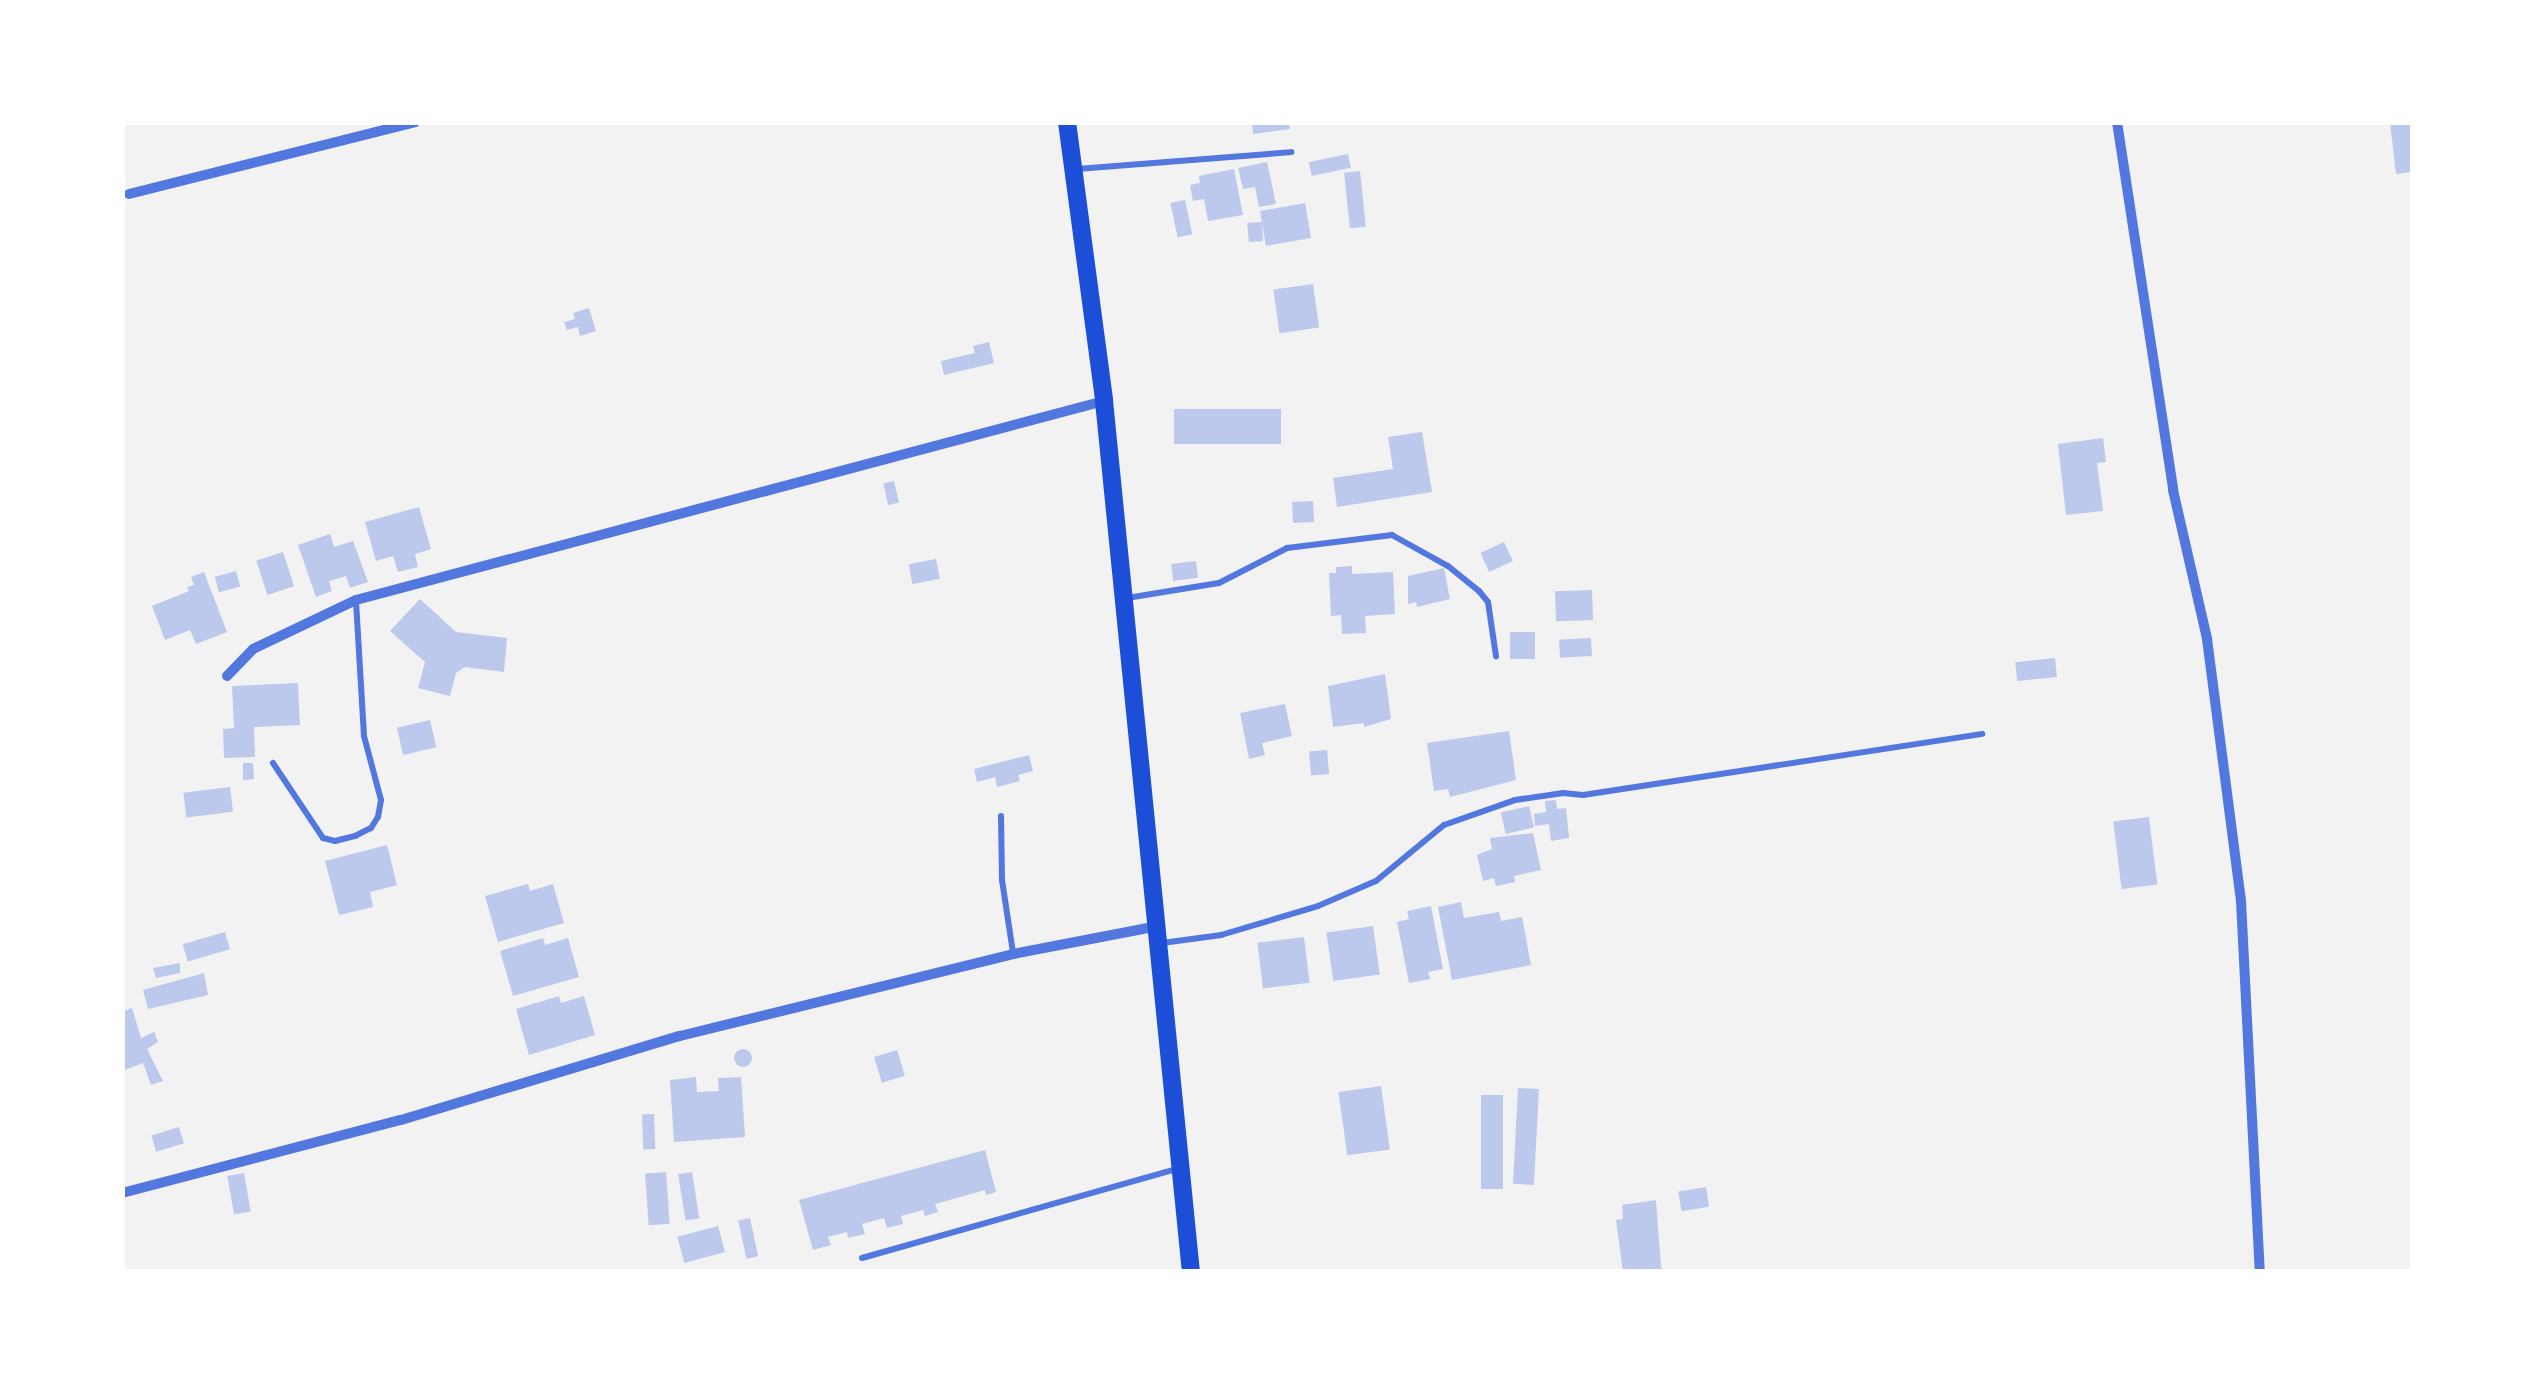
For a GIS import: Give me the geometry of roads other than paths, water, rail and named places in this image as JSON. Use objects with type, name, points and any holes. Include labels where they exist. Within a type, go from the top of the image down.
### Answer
[{"type":"main road","points":[[1067,122],[1104,400],[1120,599],[1160,935],[1192,1272]]},
{"type":"street","points":[[126,195],[415,122]]},
{"type":"street","points":[[2117,122],[2173,490],[2207,639],[2239,882],[2246,943],[2260,1272]]},
{"type":"street","points":[[227,676],[253,649],[356,600],[1104,400]]},
{"type":"street","points":[[122,1193],[402,1120],[680,1036],[1014,954],[1160,935]]},
{"type":"lane","points":[[1075,169],[1290,152]]},
{"type":"lane","points":[[1120,599],[1219,584],[1287,548],[1392,535],[1448,566],[1479,591],[1488,602],[1496,656]]},
{"type":"lane","points":[[273,763],[323,838],[335,841],[356,836],[371,828],[378,817],[381,800],[364,736],[356,600]]},
{"type":"lane","points":[[1160,935],[1221,935],[1318,906],[1376,880],[1444,825],[1515,800],[1563,792],[1583,794],[1982,734]]},
{"type":"lane","points":[[1001,816],[1002,880],[1014,954]]},
{"type":"lane","points":[[862,1258],[1182,1167]]}]
